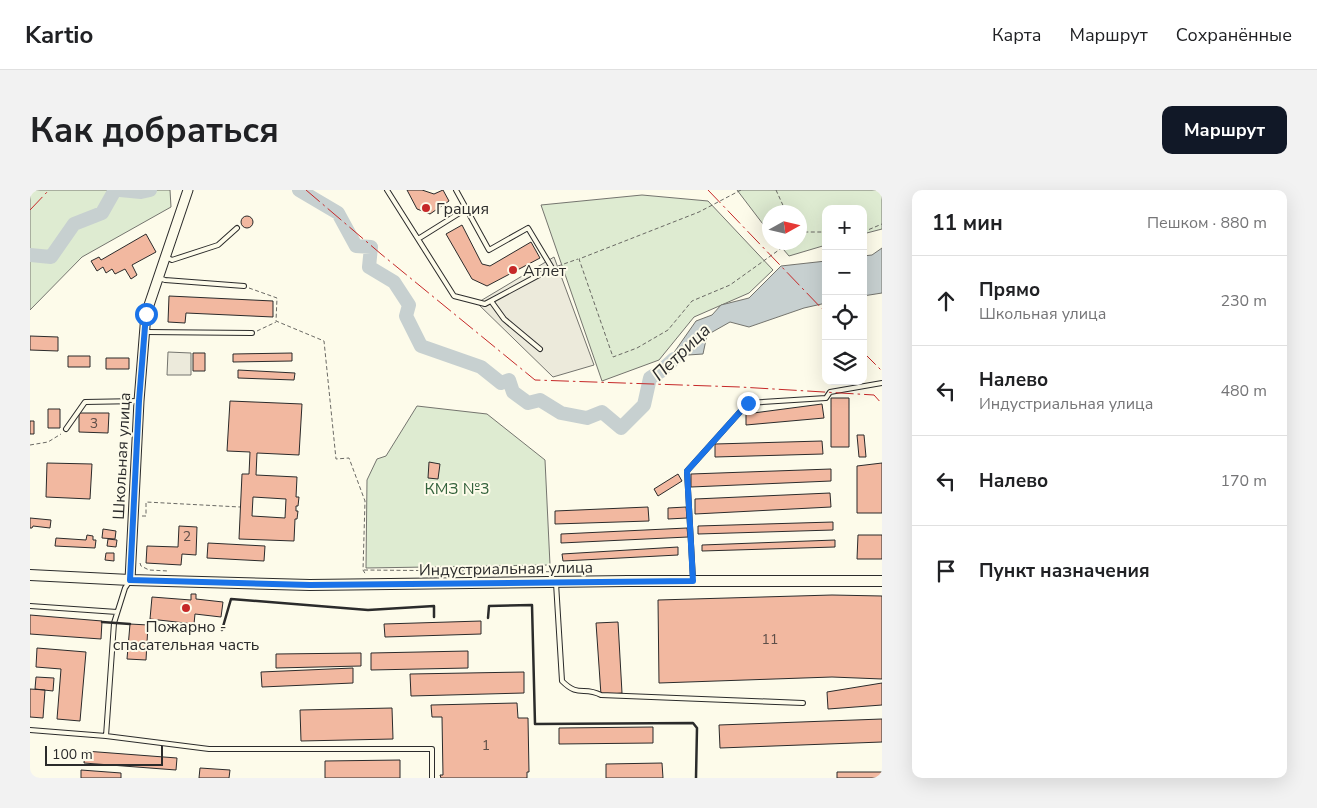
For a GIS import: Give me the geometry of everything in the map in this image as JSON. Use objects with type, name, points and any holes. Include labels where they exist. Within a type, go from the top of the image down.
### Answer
[{"type":"main road","name":"Индустриальная улица","points":[[30,575],[310,585],[882,581]]},
{"type":"street","name":"Школьная улица","points":[[130,580],[139,401],[146,314],[188,190]]},
{"type":"lane","points":[[387,190],[454,296],[486,304],[552,268],[528,228],[489,250],[456,190]]},
{"type":"lane","points":[[418,239],[466,209]]},
{"type":"lane","points":[[166,257],[172,260],[218,245],[238,228]]},
{"type":"lane","points":[[159,278],[244,286]]},
{"type":"lane","points":[[491,300],[504,319],[540,348]]},
{"type":"lane","points":[[144,332],[252,333]]},
{"type":"lane","points":[[693,581],[687,471],[748,403],[826,398],[830,392],[882,383]]},
{"type":"lane","points":[[66,429],[85,402],[139,401]]},
{"type":"lane","points":[[106,736],[114,623],[125,588],[130,580]]},
{"type":"lane","points":[[556,583],[562,681],[569,688],[577,692],[593,691],[601,695],[620,696],[803,703]]},
{"type":"lane","points":[[30,606],[117,612]]},
{"type":"lane","points":[[30,730],[106,736],[209,749],[432,749],[432,778]]},
{"type":"path","points":[[552,268],[700,212],[741,190]]},
{"type":"path","points":[[776,190],[783,205]]},
{"type":"path","points":[[867,230],[882,224]]},
{"type":"path","points":[[807,232],[822,232]]},
{"type":"path","points":[[579,259],[613,357],[637,348],[668,330],[692,302],[730,285],[779,250]]},
{"type":"path","points":[[244,286],[277,298],[276,321]]},
{"type":"path","points":[[252,333],[276,321],[324,340],[336,459],[349,458],[365,501],[363,570],[368,578]]},
{"type":"path","points":[[30,445],[48,442],[58,437],[66,429]]},
{"type":"path","points":[[141,516],[146,516],[146,502],[240,507]]},
{"type":"path","points":[[363,570],[584,572]]},
{"type":"green space","points":[[30,190],[170,190],[171,207],[82,257],[30,310]]},
{"type":"green space","points":[[737,190],[882,190],[882,229],[867,233],[867,205],[822,205],[822,246],[789,256],[784,250],[807,250],[807,205],[762,205],[762,223]]},
{"type":"green space","points":[[642,195],[708,201],[773,270],[749,293],[694,317],[659,360],[602,381],[541,205]]},
{"type":"green space","name":"КМЗ №3","points":[[417,406],[487,414],[545,460],[550,565],[366,568],[367,480],[377,459],[386,456]]},
{"type":"shaded area","points":[[554,257],[594,365],[553,377],[477,303]]},
{"type":"shaded area","points":[[168,352],[191,353],[191,375],[167,375]]},
{"type":"water","points":[[882,248],[882,293],[867,295],[867,256],[872,255]]},
{"type":"water","points":[[822,261],[822,304],[804,308],[749,327],[730,322],[707,335],[703,354],[688,355],[661,371],[696,321],[712,315],[721,305],[749,298],[781,266]]},
{"type":"building","points":[[407,190],[422,190],[434,194],[443,190],[449,201],[430,214],[417,209]]},
{"type":"building","points":[[249,216],[252,217],[252,227],[245,228],[242,227],[241,220],[242,217]]},
{"type":"building","points":[[462,225],[482,264],[490,266],[531,242],[540,258],[487,286],[472,279],[446,234]]},
{"type":"building","points":[[146,234],[156,252],[132,265],[137,275],[131,279],[125,269],[115,274],[112,269],[106,273],[103,267],[97,271],[91,261],[99,257],[101,260]]},
{"type":"building","points":[[169,296],[273,301],[273,317],[186,313],[185,323],[168,322]]},
{"type":"building","points":[[30,336],[58,337],[58,351],[30,350]]},
{"type":"building","points":[[193,353],[205,353],[205,371],[193,371]]},
{"type":"building","points":[[292,353],[292,361],[233,362],[233,354]]},
{"type":"building","points":[[68,356],[90,356],[90,367],[68,367]]},
{"type":"building","points":[[106,358],[129,358],[129,369],[106,369]]},
{"type":"building","points":[[238,370],[295,373],[294,380],[238,378]]},
{"type":"building","points":[[831,398],[849,398],[849,447],[831,447]]},
{"type":"building","points":[[230,401],[302,404],[299,455],[257,453],[256,475],[297,477],[296,497],[299,497],[298,506],[296,506],[296,511],[298,511],[297,519],[295,519],[294,541],[239,539],[242,474],[249,474],[250,452],[227,451]],"holes":[[[253,497],[286,499],[285,518],[252,516]]]},
{"type":"building","points":[[822,404],[824,418],[746,425],[746,414]]},
{"type":"building","points":[[48,409],[60,409],[60,428],[48,428]]},
{"type":"building","points":[[79,413],[109,413],[108,433],[79,432]]},
{"type":"building","points":[[30,421],[34,421],[34,434],[30,434]]},
{"type":"building","points":[[857,435],[864,435],[866,457],[859,457]]},
{"type":"building","points":[[822,441],[823,454],[715,457],[715,444]]},
{"type":"building","points":[[429,462],[440,464],[438,479],[428,478]]},
{"type":"building","points":[[47,463],[92,464],[90,499],[46,497]]},
{"type":"building","points":[[882,463],[882,513],[857,513],[857,466]]},
{"type":"building","points":[[831,469],[831,481],[691,487],[691,474]]},
{"type":"building","points":[[678,474],[682,481],[658,496],[654,489]]},
{"type":"building","points":[[830,493],[831,507],[695,514],[695,499]]},
{"type":"building","points":[[648,507],[649,521],[555,524],[555,511]]},
{"type":"building","points":[[686,507],[687,518],[668,519],[668,508]]},
{"type":"building","points":[[30,518],[51,520],[50,528],[33,526],[30,528]]},
{"type":"building","points":[[833,522],[833,530],[698,534],[698,526]]},
{"type":"building","points":[[179,526],[197,527],[196,555],[182,554],[181,565],[146,563],[147,546],[178,547]]},
{"type":"building","points":[[687,528],[688,537],[561,543],[561,534]]},
{"type":"building","points":[[103,529],[116,531],[115,539],[102,538]]},
{"type":"building","points":[[87,535],[93,536],[93,540],[96,540],[95,548],[55,546],[56,538],[86,540]]},
{"type":"building","points":[[858,535],[882,535],[882,559],[857,559]]},
{"type":"building","points":[[108,539],[117,540],[116,547],[107,546]]},
{"type":"building","points":[[835,540],[835,547],[702,551],[702,545]]},
{"type":"building","points":[[208,543],[265,546],[264,561],[207,558]]},
{"type":"building","points":[[678,547],[678,555],[563,561],[562,554]]},
{"type":"building","points":[[106,553],[114,553],[114,561],[105,560]]},
{"type":"building","name":"Пожарно - спасательная часть","points":[[191,594],[196,594],[196,599],[223,602],[221,617],[195,614],[194,624],[150,619],[152,597],[191,600]]},
{"type":"building","points":[[832,595],[882,596],[882,679],[832,677],[659,683],[658,600]]},
{"type":"building","points":[[30,615],[102,621],[101,639],[30,634]]},
{"type":"building","points":[[481,621],[481,634],[385,637],[384,624]]},
{"type":"building","points":[[618,622],[622,693],[601,695],[596,623]]},
{"type":"building","points":[[130,624],[148,625],[146,660],[127,659]]},
{"type":"building","points":[[37,648],[86,652],[80,721],[57,719],[61,669],[36,667]]},
{"type":"building","points":[[468,651],[468,668],[371,670],[371,653]]},
{"type":"building","points":[[361,653],[361,666],[276,668],[276,654]]},
{"type":"building","points":[[353,668],[353,683],[262,687],[261,672]]},
{"type":"building","points":[[524,672],[524,693],[411,696],[410,674]]},
{"type":"building","points":[[36,677],[54,678],[53,691],[35,689]]},
{"type":"building","points":[[882,683],[882,705],[828,709],[827,692]]},
{"type":"building","points":[[30,689],[45,690],[43,718],[30,717]]},
{"type":"building","points":[[517,703],[518,718],[528,718],[529,772],[527,772],[527,778],[441,778],[440,775],[443,775],[442,717],[432,717],[431,705]]},
{"type":"building","points":[[392,708],[393,739],[301,741],[300,710]]},
{"type":"building","points":[[882,719],[882,742],[720,748],[719,725]]},
{"type":"building","points":[[653,727],[653,743],[559,744],[559,728]]},
{"type":"building","points":[[85,751],[177,758],[176,770],[84,763]]},
{"type":"building","points":[[400,760],[400,778],[325,778],[325,761]]},
{"type":"building","points":[[662,763],[663,778],[606,778],[606,764]]},
{"type":"building","points":[[200,768],[230,770],[229,778],[199,778]]},
{"type":"building","points":[[81,770],[121,773],[121,778],[81,778]]},
{"type":"building","points":[[837,772],[882,772],[882,778],[837,778]]},
{"type":"waterway","name":"Петрица","points":[[30,255],[51,257],[74,224],[102,213],[115,190]]},
{"type":"waterway","name":"Петрица","points":[[120,190],[141,192],[150,190]]},
{"type":"waterway","name":"Петрица","points":[[299,190],[338,213],[356,246],[371,247],[369,267],[394,282],[409,305],[406,316],[421,346],[481,367],[501,383],[509,380],[513,392],[528,403],[540,400],[561,413],[587,418],[602,412],[621,428],[644,405],[650,378],[674,359]]},
{"type":"wall","points":[[222,630],[231,599],[368,610],[434,606],[434,617]]},
{"type":"wall","points":[[488,618],[489,606],[532,605],[535,724],[693,723],[697,728],[696,778]]},
{"type":"wall","points":[[102,622],[130,624]]},
{"type":"power","points":[[30,210],[49,190]]},
{"type":"power","points":[[306,190],[535,380],[740,387],[874,395],[882,404]]},
{"type":"power","points":[[708,190],[822,309]]},
{"type":"power","points":[[867,356],[882,371]]},
{"type":"place","name":"Грация","points":[[426,208]]},
{"type":"place","name":"Атлет","points":[[513,270]]},
{"type":"place","name":"Пожарно - спасательная часть","points":[[186,608]]},
{"type":"route","points":[[146,314],[139,401],[130,580],[310,585],[693,581],[687,471],[748,403]]}]
